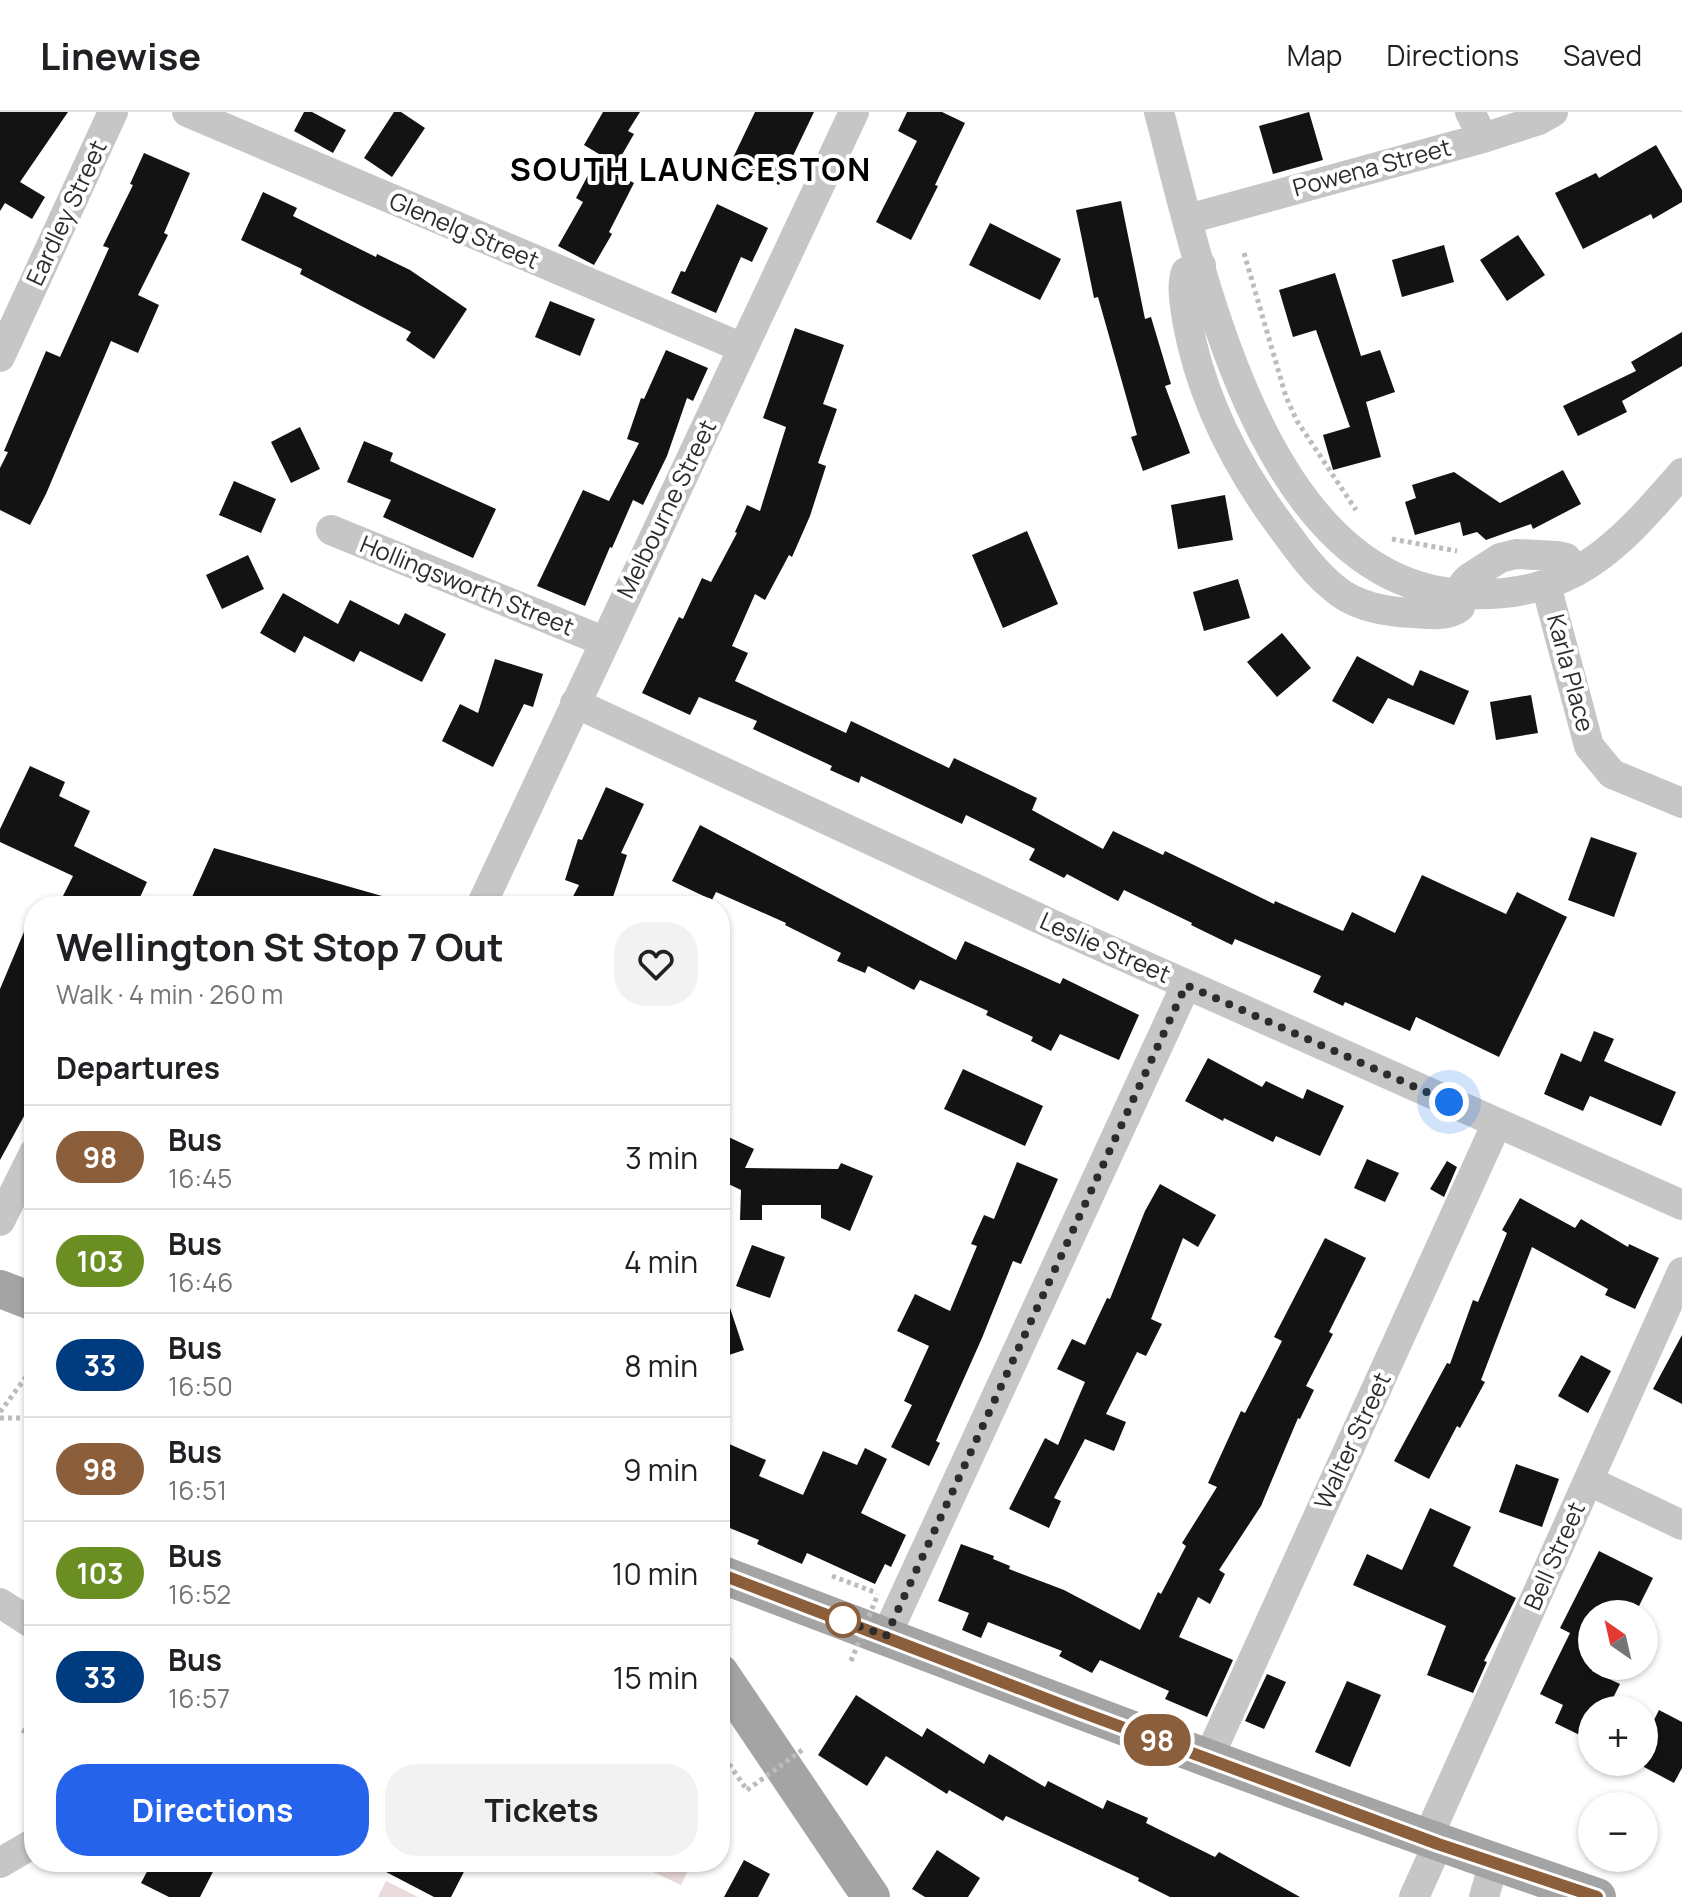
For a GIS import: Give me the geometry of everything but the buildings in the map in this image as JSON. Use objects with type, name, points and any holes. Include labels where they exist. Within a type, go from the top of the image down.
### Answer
[{"type":"main road","points":[[730,1578],[1433,1842],[1489,1880],[1597,1897]]},
{"type":"main road","points":[[730,1688],[871,1897]]},
{"type":"street","name":"Eardley Street","points":[[0,357],[113,112]]},
{"type":"street","name":"Glenelg Street","points":[[187,112],[743,348]]},
{"type":"street","name":"Melbourne Street","points":[[486,896],[854,112]]},
{"type":"street","points":[[1159,112],[1201,265],[1251,410],[1282,469],[1301,497],[1331,531],[1362,559],[1411,583],[1461,594],[1495,595],[1546,585],[1602,556],[1632,531],[1682,473]]},
{"type":"street","name":"Powena Street","points":[[1188,219],[1476,121],[1539,120],[1553,112]]},
{"type":"street","points":[[1201,265],[1186,272],[1185,306],[1191,339],[1209,398],[1245,474],[1306,560],[1334,589],[1352,600],[1375,607],[1441,615],[1460,607],[1464,583],[1500,558],[1516,554],[1557,556],[1566,558],[1577,571]]},
{"type":"street","name":"Hollingsworth Street","points":[[331,530],[603,641]]},
{"type":"street","name":"Karla Place","points":[[1546,585],[1589,746],[1612,774],[1682,803]]},
{"type":"street","name":"Leslie Street","points":[[575,703],[1047,923],[1682,1205]]},
{"type":"street","points":[[886,1636],[1186,985]]},
{"type":"street","name":"Walter Street","points":[[1208,1759],[1497,1123]]},
{"type":"street","points":[[0,1221],[24,1173]]},
{"type":"street","name":"Bell Street","points":[[1414,1897],[1433,1842],[1682,1272]]},
{"type":"street","points":[[1589,1481],[1682,1525]]},
{"type":"street","points":[[0,1603],[24,1619]]},
{"type":"street","points":[[0,1863],[24,1849]]},
{"type":"path","points":[[1244,253],[1286,397],[1297,421],[1364,522]]},
{"type":"path","points":[[1388,538],[1500,558]]},
{"type":"path","points":[[0,1412],[24,1380]]},
{"type":"path","points":[[0,1418],[24,1418]]},
{"type":"path","points":[[832,1576],[878,1594],[851,1661]]},
{"type":"path","points":[[730,1765],[747,1790],[805,1748]]},
{"type":"shaded area","points":[[653,1872],[687,1872],[681,1885]]},
{"type":"shaded area","points":[[386,1881],[418,1897],[378,1897]]},
{"type":"bus line","name":"98","points":[[730,1578],[1438,1844],[1597,1897]]},
{"type":"district","name":"SOUTH LAUNCESTON","points":[[691,170]]},
{"type":"route","points":[[843,1620],[831,1616],[886,1636],[1186,985],[1449,1102]]}]
